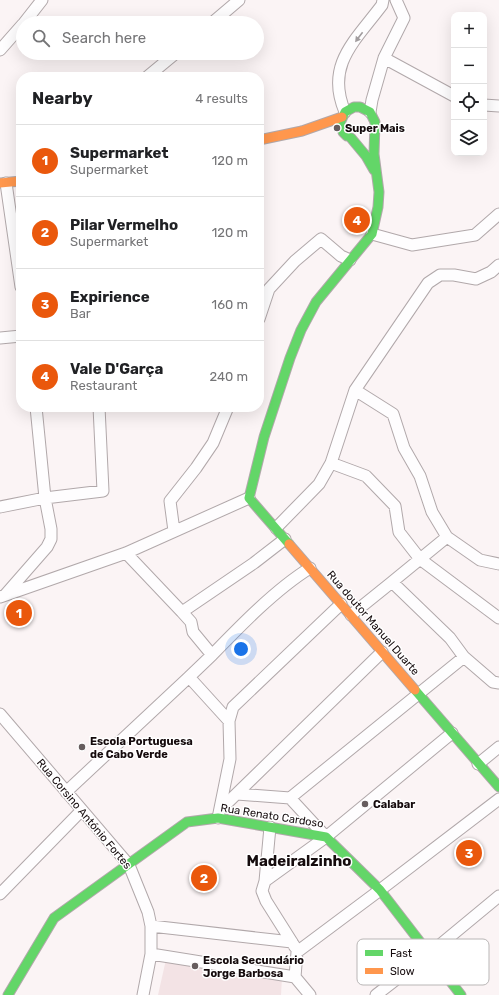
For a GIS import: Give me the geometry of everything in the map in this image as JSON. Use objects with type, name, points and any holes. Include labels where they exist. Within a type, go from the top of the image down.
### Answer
[{"type":"street","points":[[30,16],[42,0]]},
{"type":"street","points":[[220,16],[239,0]]},
{"type":"street","points":[[370,112],[384,58],[404,18],[398,1],[382,3],[344,56],[338,75],[340,100],[344,115],[340,123],[349,137],[366,156],[376,173]]},
{"type":"street","points":[[0,50],[16,33]]},
{"type":"street","points":[[384,58],[451,94]]},
{"type":"street","points":[[153,72],[168,60]]},
{"type":"street","points":[[487,105],[499,106]]},
{"type":"street","points":[[2,597],[126,552],[250,498],[264,437],[290,358],[301,330],[316,302],[372,234],[380,192],[376,173],[373,144],[373,117],[370,112],[360,107],[354,107],[344,115],[302,131],[264,139]]},
{"type":"street","points":[[302,131],[364,138],[374,128]]},
{"type":"street","points":[[16,182],[3,183],[16,258]]},
{"type":"street","points":[[372,234],[412,245],[475,235],[499,214]]},
{"type":"street","points":[[264,304],[269,289],[295,261],[321,239],[341,256],[350,260]]},
{"type":"street","points":[[276,528],[319,484],[331,463],[355,390],[428,283],[440,275],[454,275],[476,279],[491,272],[499,264]]},
{"type":"street","points":[[0,338],[16,336]]},
{"type":"street","points":[[355,390],[393,414],[404,448],[420,476],[432,512],[447,537],[480,560],[499,564]]},
{"type":"street","points":[[2,597],[47,547],[51,539],[51,529],[45,498],[36,412]]},
{"type":"street","points":[[0,507],[45,498],[103,491],[98,412]]},
{"type":"street","points":[[174,531],[170,501],[196,468],[213,443],[226,412]]},
{"type":"street","points":[[331,463],[366,476],[395,506],[399,532],[420,559],[499,618]]},
{"type":"street","name":"Rua doutor Manuel Duarte","points":[[250,498],[499,788]]},
{"type":"street","points":[[351,615],[447,537]]},
{"type":"street","points":[[182,612],[254,563],[285,539]]},
{"type":"street","points":[[126,552],[191,622],[193,632],[212,655]]},
{"type":"street","points":[[66,792],[261,607],[298,576],[310,568]]},
{"type":"street","points":[[392,582],[450,638],[464,657],[493,682],[499,683]]},
{"type":"street","points":[[219,814],[230,759],[229,721],[233,708],[341,604]]},
{"type":"street","points":[[219,814],[237,794],[382,652]]},
{"type":"street","points":[[290,798],[464,657]]},
{"type":"street","points":[[188,677],[229,721]]},
{"type":"street","name":"Rua Corsino António Fortes","points":[[0,714],[129,865],[148,912],[151,926],[150,954],[143,995]]},
{"type":"street","points":[[265,881],[326,837],[452,733]]},
{"type":"street","points":[[478,764],[499,746]]},
{"type":"street","points":[[237,794],[290,798],[326,837]]},
{"type":"street","points":[[151,926],[295,947],[380,890],[499,799]]},
{"type":"street","points":[[0,894],[82,810]]},
{"type":"street","name":"Rua Renato Cardoso","points":[[8,995],[54,918],[187,822],[219,814],[270,827],[326,837],[380,890],[418,939]]},
{"type":"street","points":[[270,827],[265,881],[262,891],[266,901],[295,947],[295,977],[310,995]]},
{"type":"street","points":[[447,939],[499,896]]},
{"type":"street","points":[[150,954],[295,977]]},
{"type":"street","points":[[376,995],[389,985]]},
{"type":"street","name":"Rua Renato Cardoso","points":[[453,985],[461,995]]},
{"type":"shaded area","name":"Escola Secundário Jorge Barbosa","points":[[167,955],[282,977],[281,995],[158,995]]},
{"type":"traffic: fast","points":[[289,544],[249,498],[264,437],[290,358],[301,330],[316,302],[372,234],[378,207],[379,192],[374,154],[375,122],[370,112],[360,107],[354,107],[345,112],[340,123],[343,132],[347,136]]},
{"type":"traffic: fast","points":[[351,138],[366,156],[374,170]]},
{"type":"traffic: fast","points":[[415,690],[499,787]]},
{"type":"traffic: fast","points":[[8,995],[54,918],[187,822],[218,818],[326,837],[380,890],[418,939]]},
{"type":"traffic: fast","points":[[453,985],[461,995]]},
{"type":"traffic: slow","points":[[264,139],[302,131],[342,117]]},
{"type":"traffic: slow","points":[[0,183],[16,181]]},
{"type":"traffic: slow","points":[[289,544],[415,690]]},
{"type":"place","name":"Super Mais","points":[[337,128]]},
{"type":"place","name":"Vale D'Garça","points":[[357,220]]},
{"type":"place","name":"Supermarket","points":[[19,613]]},
{"type":"place","name":"Escola Portuguesa de Cabo Verde","points":[[82,747]]},
{"type":"place","name":"Calabar","points":[[365,804]]},
{"type":"place","name":"Expirience","points":[[469,853]]},
{"type":"place","name":"Pilar Vermelho","points":[[204,878]]},
{"type":"place","name":"Escola Secundário Jorge Barbosa","points":[[195,966]]},
{"type":"district","name":"Madeiralzinho","points":[[299,861]]}]
